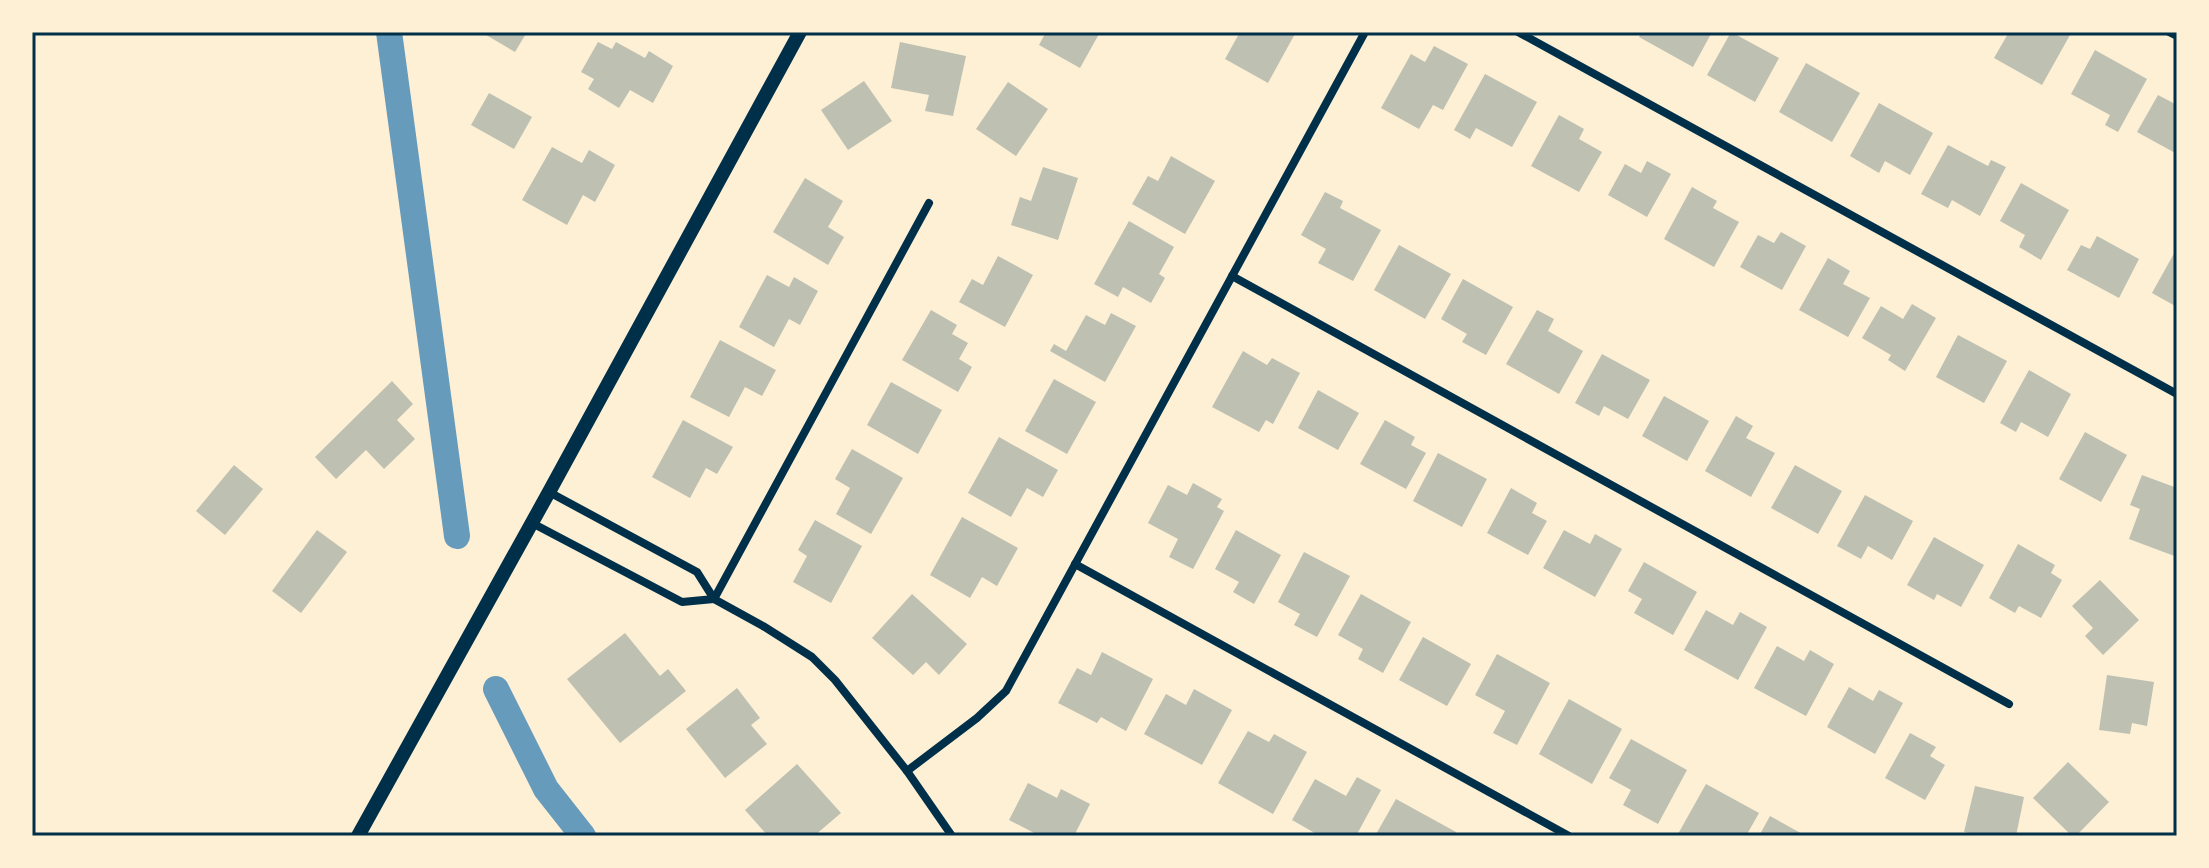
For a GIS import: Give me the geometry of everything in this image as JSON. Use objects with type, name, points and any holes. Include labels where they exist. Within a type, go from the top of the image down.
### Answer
[{"type":"street","points":[[358,836],[800,32]]},
{"type":"street","points":[[907,771],[977,718],[1006,691],[1365,32]]},
{"type":"street","points":[[1518,32],[2177,394]]},
{"type":"street","points":[[2169,32],[2177,36]]},
{"type":"street","points":[[714,599],[929,203]]},
{"type":"street","points":[[1232,276],[2009,704]]},
{"type":"street","points":[[549,492],[697,572],[714,599],[812,657],[835,680],[907,771],[952,836]]},
{"type":"street","points":[[532,523],[682,602],[714,599]]},
{"type":"street","points":[[1075,564],[1569,836]]},
{"type":"building","points":[[481,32],[527,32],[515,52]]},
{"type":"building","points":[[1046,32],[1099,34],[1080,68],[1039,45]]},
{"type":"building","points":[[1240,32],[1296,32],[1268,83],[1225,59]]},
{"type":"building","points":[[1642,32],[1712,32],[1693,67],[1639,37]]},
{"type":"building","points":[[1731,32],[1779,58],[1755,102],[1707,75]]},
{"type":"building","points":[[2009,32],[2033,32],[2038,35],[2040,32],[2066,32],[2070,35],[2042,85],[1994,58]]},
{"type":"building","points":[[598,42],[612,49],[616,42],[645,58],[649,51],[673,66],[653,103],[630,90],[619,108],[588,89],[594,79],[581,72]]},
{"type":"building","points":[[900,42],[966,56],[953,116],[925,111],[929,95],[891,88]]},
{"type":"building","points":[[1434,46],[1468,64],[1443,110],[1433,105],[1419,129],[1381,108],[1411,54],[1425,62]]},
{"type":"building","points":[[2095,50],[2147,79],[2118,132],[2105,125],[2110,115],[2071,94]]},
{"type":"building","points":[[1806,63],[1860,93],[1832,142],[1779,112]]},
{"type":"building","points":[[1485,74],[1537,102],[1512,147],[1476,128],[1470,139],[1454,130]]},
{"type":"building","points":[[864,81],[892,121],[848,150],[821,110]]},
{"type":"building","points":[[1008,82],[1048,109],[1016,156],[976,129]]},
{"type":"building","points":[[489,93],[532,117],[514,149],[471,125]]},
{"type":"building","points":[[2158,95],[2177,105],[2177,154],[2137,132]]},
{"type":"building","points":[[1879,103],[1933,133],[1910,175],[1885,161],[1879,173],[1850,156]]},
{"type":"building","points":[[1559,115],[1584,129],[1579,139],[1602,152],[1579,192],[1531,166]]},
{"type":"building","points":[[1948,145],[1988,166],[1991,160],[2006,167],[1980,216],[1952,200],[1948,208],[1921,194]]},
{"type":"building","points":[[552,147],[582,163],[589,150],[615,165],[595,202],[583,195],[567,225],[522,200]]},
{"type":"building","points":[[1171,156],[1215,181],[1185,234],[1132,204],[1148,176],[1158,181]]},
{"type":"building","points":[[1647,161],[1671,174],[1647,217],[1608,195],[1625,164],[1641,173]]},
{"type":"building","points":[[1043,167],[1078,178],[1058,240],[1011,225],[1020,197],[1031,201]]},
{"type":"building","points":[[805,178],[843,201],[828,227],[844,237],[828,265],[773,232]]},
{"type":"building","points":[[2021,183],[2069,210],[2041,260],[2019,247],[2025,235],[2000,221]]},
{"type":"building","points":[[1692,187],[1717,201],[1713,208],[1739,222],[1714,267],[1664,239]]},
{"type":"building","points":[[1325,192],[1343,201],[1340,208],[1381,230],[1353,281],[1318,263],[1326,249],[1301,235]]},
{"type":"building","points":[[1129,221],[1174,247],[1159,274],[1165,278],[1151,303],[1123,287],[1118,297],[1094,284]]},
{"type":"building","points":[[1781,232],[1806,246],[1782,290],[1740,267],[1758,235],[1774,243]]},
{"type":"building","points":[[2097,236],[2139,259],[2119,298],[2067,270],[2081,245],[2090,249]]},
{"type":"building","points":[[1399,245],[1451,274],[1425,319],[1374,290]]},
{"type":"building","points":[[2177,248],[2177,307],[2152,293]]},
{"type":"building","points":[[998,256],[1033,275],[1005,327],[959,302],[972,279],[983,285]]},
{"type":"building","points":[[1828,258],[1850,271],[1843,284],[1870,298],[1848,337],[1799,310]]},
{"type":"building","points":[[767,275],[789,287],[794,277],[818,291],[800,325],[789,319],[774,347],[739,327]]},
{"type":"building","points":[[1463,279],[1513,307],[1486,355],[1462,342],[1467,334],[1441,319]]},
{"type":"building","points":[[1912,304],[1936,318],[1905,371],[1888,360],[1891,355],[1862,338],[1881,306],[1903,319]]},
{"type":"building","points":[[931,310],[957,325],[952,334],[968,343],[959,359],[972,367],[958,392],[902,360]]},
{"type":"building","points":[[1537,310],[1554,319],[1548,331],[1583,351],[1559,394],[1506,364]]},
{"type":"building","points":[[1111,313],[1136,326],[1105,382],[1050,351],[1054,344],[1066,351],[1086,315],[1105,325]]},
{"type":"building","points":[[1958,335],[2007,361],[1984,403],[1936,377]]},
{"type":"building","points":[[720,340],[776,370],[762,396],[745,387],[729,417],[690,397]]},
{"type":"building","points":[[1243,351],[1267,365],[1272,358],[1300,373],[1273,424],[1266,420],[1259,432],[1212,407]]},
{"type":"building","points":[[1602,354],[1650,380],[1628,419],[1604,406],[1599,416],[1575,403]]},
{"type":"building","points":[[2029,370],[2071,394],[2048,437],[2021,422],[2016,432],[2000,423]]},
{"type":"building","points":[[1054,379],[1096,402],[1067,454],[1025,431]]},
{"type":"building","points":[[392,381],[413,404],[397,420],[415,439],[384,469],[366,450],[336,479],[315,457]]},
{"type":"building","points":[[891,382],[942,410],[918,454],[867,425]]},
{"type":"building","points":[[1318,390],[1359,413],[1338,450],[1298,428]]},
{"type":"building","points":[[1664,396],[1709,421],[1687,461],[1642,436]]},
{"type":"building","points":[[1736,416],[1753,426],[1746,438],[1775,453],[1751,497],[1705,471]]},
{"type":"building","points":[[683,420],[733,447],[717,474],[706,468],[690,498],[652,477]]},
{"type":"building","points":[[1385,420],[1415,437],[1411,445],[1426,453],[1406,489],[1360,464]]},
{"type":"building","points":[[2085,432],[2127,455],[2101,502],[2059,479]]},
{"type":"building","points":[[999,437],[1058,470],[1043,497],[1027,488],[1011,517],[968,493]]},
{"type":"building","points":[[852,449],[903,478],[871,534],[836,514],[850,488],[835,479]]},
{"type":"building","points":[[1438,453],[1487,479],[1462,527],[1413,501]]},
{"type":"building","points":[[234,465],[263,489],[225,535],[196,511]]},
{"type":"building","points":[[1795,465],[1842,491],[1818,534],[1771,508]]},
{"type":"building","points":[[2142,475],[2177,488],[2177,557],[2129,539],[2140,509],[2130,505]]},
{"type":"building","points":[[1193,483],[1222,499],[1217,507],[1224,511],[1193,569],[1169,557],[1178,539],[1148,523],[1168,485],[1187,495]]},
{"type":"building","points":[[1511,488],[1537,503],[1532,513],[1547,521],[1528,555],[1487,533]]},
{"type":"building","points":[[1865,495],[1913,521],[1892,560],[1868,546],[1861,559],[1837,546]]},
{"type":"building","points":[[962,517],[1018,548],[997,586],[982,577],[970,598],[930,575]]},
{"type":"building","points":[[815,520],[862,546],[831,603],[793,582],[807,556],[798,550]]},
{"type":"building","points":[[317,530],[347,552],[301,613],[272,591]]},
{"type":"building","points":[[1236,530],[1281,555],[1254,604],[1233,592],[1239,582],[1215,569]]},
{"type":"building","points":[[1564,530],[1590,544],[1595,534],[1622,549],[1595,597],[1543,568]]},
{"type":"building","points":[[1934,537],[1984,565],[1961,607],[1937,594],[1934,600],[1907,585]]},
{"type":"building","points":[[2018,544],[2055,565],[2051,573],[2062,580],[2041,618],[2019,606],[2015,613],[1989,598]]},
{"type":"building","points":[[1304,552],[1350,576],[1317,637],[1294,625],[1300,614],[1278,602]]},
{"type":"building","points":[[1644,562],[1697,592],[1673,635],[1634,613],[1642,599],[1628,591]]},
{"type":"building","points":[[2100,580],[2139,620],[2103,655],[2085,636],[2093,628],[2072,606]]},
{"type":"building","points":[[912,594],[967,644],[939,675],[926,662],[913,675],[872,638]]},
{"type":"building","points":[[1361,594],[1411,622],[1383,673],[1358,659],[1363,649],[1338,635]]},
{"type":"building","points":[[1706,610],[1733,625],[1740,612],[1767,627],[1738,680],[1684,650]]},
{"type":"building","points":[[625,633],[660,676],[668,669],[686,691],[620,743],[567,679]]},
{"type":"building","points":[[1423,637],[1471,664],[1447,706],[1399,680]]},
{"type":"building","points":[[1777,646],[1804,661],[1810,650],[1834,664],[1806,716],[1754,688]]},
{"type":"building","points":[[1102,652],[1153,679],[1126,731],[1101,717],[1097,723],[1058,703],[1077,668],[1091,675]]},
{"type":"building","points":[[1497,654],[1550,683],[1517,745],[1493,733],[1505,711],[1475,695]]},
{"type":"building","points":[[2107,675],[2154,682],[2147,726],[2132,723],[2130,734],[2099,730]]},
{"type":"building","points":[[1849,687],[1873,701],[1879,690],[1903,703],[1875,754],[1827,727]]},
{"type":"building","points":[[737,688],[760,718],[751,725],[767,744],[725,778],[686,729]]},
{"type":"building","points":[[1194,689],[1232,710],[1202,765],[1144,734],[1166,694],[1186,705]]},
{"type":"building","points":[[1569,699],[1622,729],[1592,784],[1539,754]]},
{"type":"building","points":[[1248,731],[1269,742],[1274,734],[1307,752],[1273,814],[1218,783]]},
{"type":"building","points":[[1910,733],[1936,747],[1930,756],[1945,765],[1925,800],[1885,778]]},
{"type":"building","points":[[1631,739],[1687,770],[1658,824],[1623,805],[1631,790],[1609,778]]},
{"type":"building","points":[[2068,762],[2109,802],[2076,836],[2072,836],[2033,798]]},
{"type":"building","points":[[797,764],[841,813],[814,836],[768,836],[745,810]]},
{"type":"building","points":[[1357,777],[1381,790],[1356,836],[1320,836],[1292,820],[1315,779],[1346,796]]},
{"type":"building","points":[[1028,783],[1057,798],[1061,789],[1090,804],[1074,836],[1040,836],[1009,820]]},
{"type":"building","points":[[1706,784],[1759,813],[1746,836],[1678,834]]},
{"type":"building","points":[[1975,786],[2024,797],[2016,836],[1983,836],[1964,832]]},
{"type":"building","points":[[1396,799],[1456,832],[1454,836],[1375,836]]},
{"type":"building","points":[[1770,816],[1806,836],[1759,836]]},
{"type":"waterway","points":[[389,32],[457,536]]},
{"type":"waterway","points":[[496,689],[546,789],[583,836]]}]
